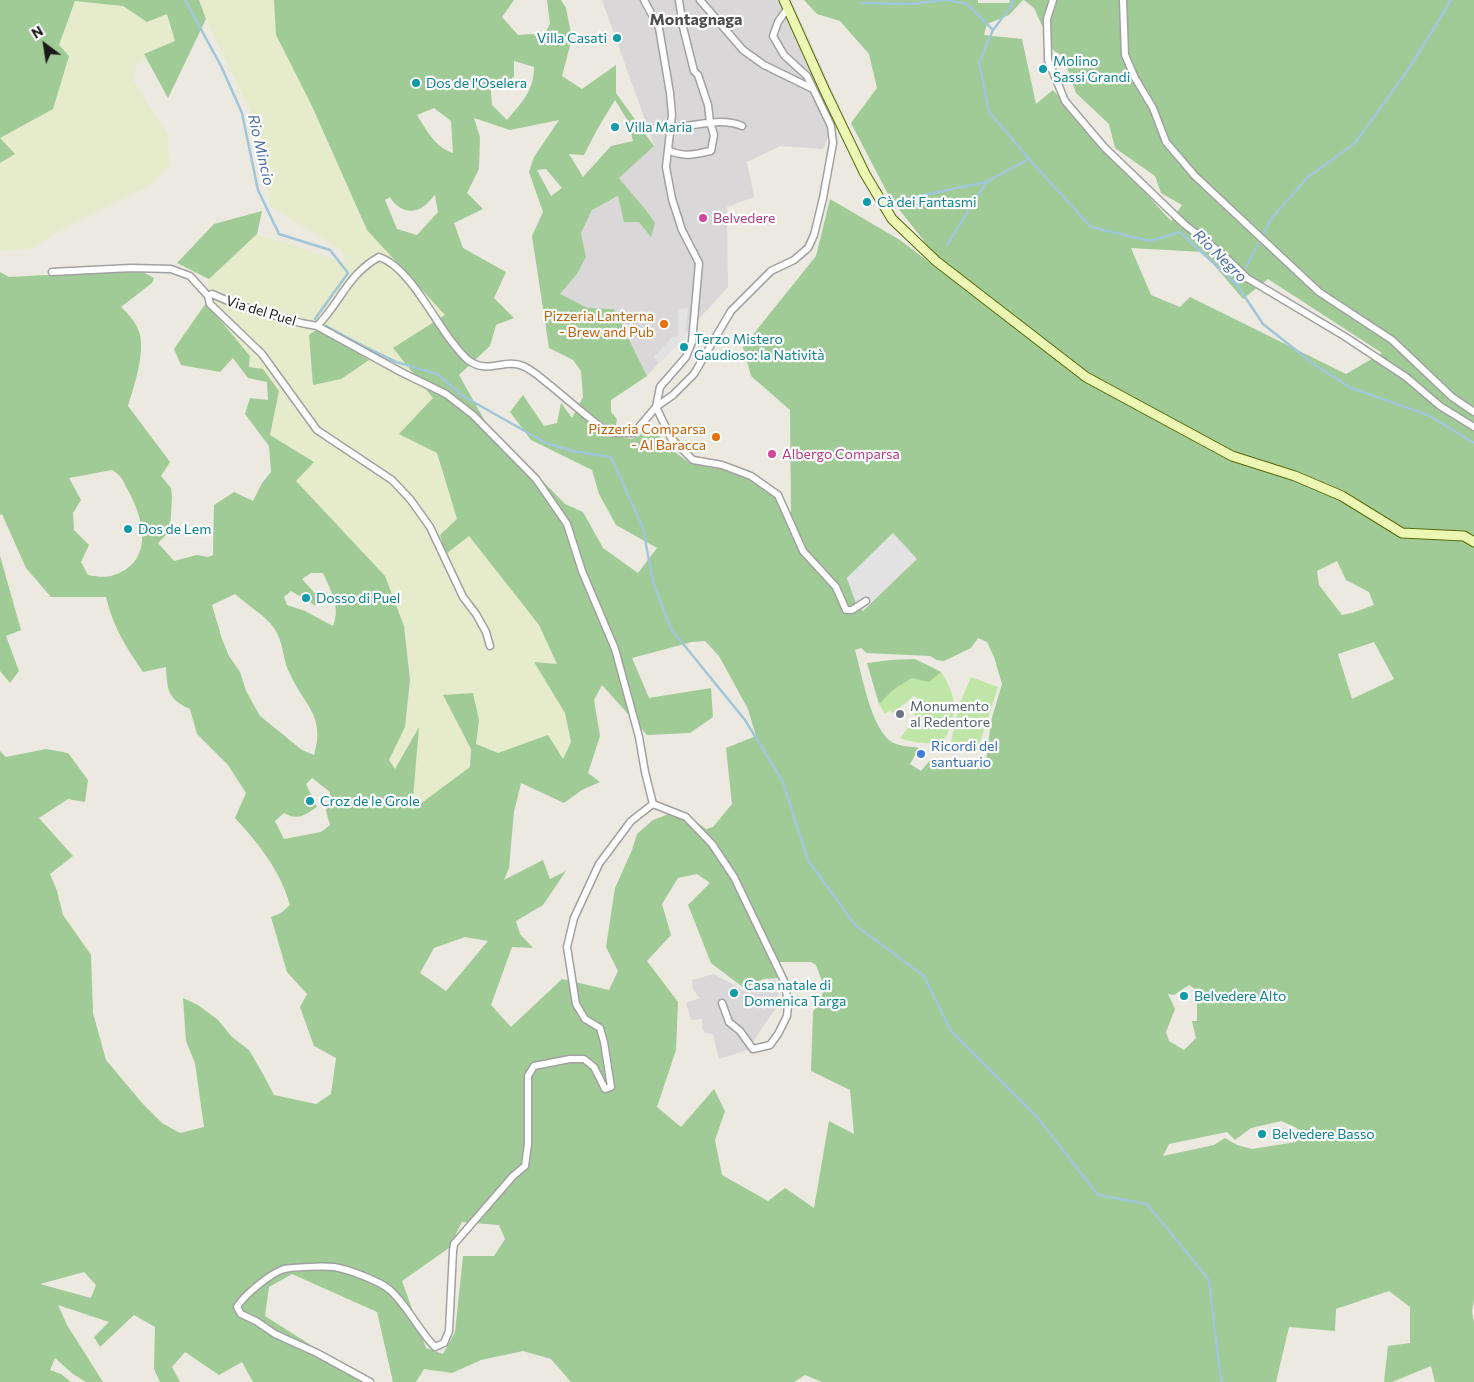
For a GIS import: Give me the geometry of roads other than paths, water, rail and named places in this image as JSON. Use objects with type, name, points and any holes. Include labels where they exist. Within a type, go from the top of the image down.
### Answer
[{"type":"main road","points":[[785,4],[865,174],[892,219],[936,261],[1086,377],[1232,456],[1295,476],[1342,496],[1402,532],[1464,536],[1474,542]]},
{"type":"street","points":[[644,0],[658,28],[670,93],[672,114],[666,167],[672,199],[682,230],[699,263],[692,342],[686,356],[660,387],[656,408],[671,438],[692,460],[722,465],[751,476],[778,495],[803,551],[836,588],[846,610],[852,610],[866,601]]},
{"type":"street","points":[[668,150],[680,155],[711,151],[714,135],[708,105],[691,60],[679,0]]},
{"type":"street","points":[[700,0],[743,50],[764,65],[813,89]]},
{"type":"street","points":[[1053,0],[1047,19],[1048,60],[1065,100],[1104,147],[1184,224],[1221,253],[1247,278],[1344,336],[1406,376],[1440,406],[1474,427]]},
{"type":"street","points":[[1123,0],[1125,55],[1135,78],[1153,108],[1166,142],[1195,176],[1319,292],[1392,340],[1452,397],[1474,412]]},
{"type":"street","points":[[317,326],[325,318],[349,282],[365,264],[379,256],[388,260],[405,276],[458,350],[467,359],[486,367],[508,364],[523,366],[537,375],[595,423],[614,434],[634,433],[656,408],[673,395],[694,374],[731,311],[771,272],[794,260],[808,248],[814,235],[833,143],[831,126],[807,76],[784,54],[773,36],[785,4]]},
{"type":"street","points":[[671,128],[690,127],[710,122],[734,123],[742,126]]},
{"type":"street","points":[[52,272],[131,268],[171,269],[190,276],[208,296]]},
{"type":"street","name":"Via del Puel","points":[[490,646],[486,632],[476,614],[463,597],[430,527],[410,499],[392,480],[317,430],[262,354],[210,304],[208,296],[212,294],[235,304],[317,326],[400,372],[446,394],[472,414],[536,479],[567,524],[582,571],[615,649],[639,737],[645,772],[654,804]]},
{"type":"street","points":[[370,1382],[317,1353],[275,1334],[256,1321],[241,1314],[237,1307],[244,1298],[279,1271],[295,1268],[334,1267],[373,1280],[389,1289],[402,1302],[426,1338],[435,1347],[444,1343],[449,1331],[454,1244],[513,1176],[525,1166],[528,1144],[528,1076],[534,1066],[570,1059],[584,1059],[594,1067],[605,1089],[610,1087],[606,1052],[600,1028],[585,1018],[576,1004],[567,947],[574,918],[599,864],[631,821],[654,804],[686,817],[712,844],[734,877],[781,973],[788,994],[787,1016],[775,1040],[770,1045],[753,1049],[740,1032],[729,1022],[722,1004]]},
{"type":"waterway","name":"Rio Mincio","points":[[185,0],[221,66],[242,113],[258,190],[279,234],[330,250],[348,273],[315,319]]},
{"type":"waterway","points":[[862,3],[911,4],[947,0]]},
{"type":"waterway","points":[[948,0],[967,4],[993,30]]},
{"type":"waterway","name":"Rio Negro","points":[[1013,0],[1012,5],[993,30],[979,62],[989,112],[1091,227],[1150,241],[1180,232],[1237,285],[1263,324],[1311,362],[1351,388],[1428,415],[1474,443]]},
{"type":"waterway","points":[[1237,285],[1271,219],[1307,178],[1355,143],[1410,67],[1451,0]]},
{"type":"waterway","points":[[905,199],[986,182],[1029,159]]},
{"type":"waterway","points":[[947,245],[986,183]]},
{"type":"waterway","points":[[326,326],[396,362],[437,374],[463,396],[546,443],[573,451],[611,457],[643,528],[653,582],[671,629],[745,720],[783,782],[808,860],[855,925],[924,976],[951,1031],[1038,1118],[1098,1195],[1147,1204],[1209,1280],[1221,1382]]},
{"type":"place","name":"Villa Casati","points":[[617,38]]},
{"type":"place","name":"Molino Sassi Grandi","points":[[1043,69]]},
{"type":"place","name":"Dos de l'Oselera","points":[[416,83]]},
{"type":"place","name":"Villa Maria","points":[[615,127]]},
{"type":"place","name":"Cà dei Fantasmi","points":[[867,202]]},
{"type":"place","name":"Belvedere","points":[[703,218]]},
{"type":"place","name":"Pizzeria Lanterna - Brew and Pub","points":[[664,324]]},
{"type":"place","name":"Terzo Mistero Gaudioso: la Natività","points":[[684,347]]},
{"type":"place","name":"Pizzeria Comparsa - Al Baracca","points":[[716,437]]},
{"type":"place","name":"Albergo Comparsa","points":[[772,454]]},
{"type":"place","name":"Dos de Lem","points":[[128,529]]},
{"type":"place","name":"Dosso di Puel","points":[[306,598]]},
{"type":"place","name":"Monumento al Redentore","points":[[900,714]]},
{"type":"place","name":"Ricordi del santuario","points":[[921,754]]},
{"type":"place","name":"Croz de le Grole","points":[[310,801]]},
{"type":"place","name":"Casa natale di Domenica Targa","points":[[734,993]]},
{"type":"place","name":"Belvedere Alto","points":[[1184,996]]},
{"type":"place","name":"Belvedere Basso","points":[[1262,1134]]},
{"type":"district","name":"Montagnaga","points":[[696,20]]}]
